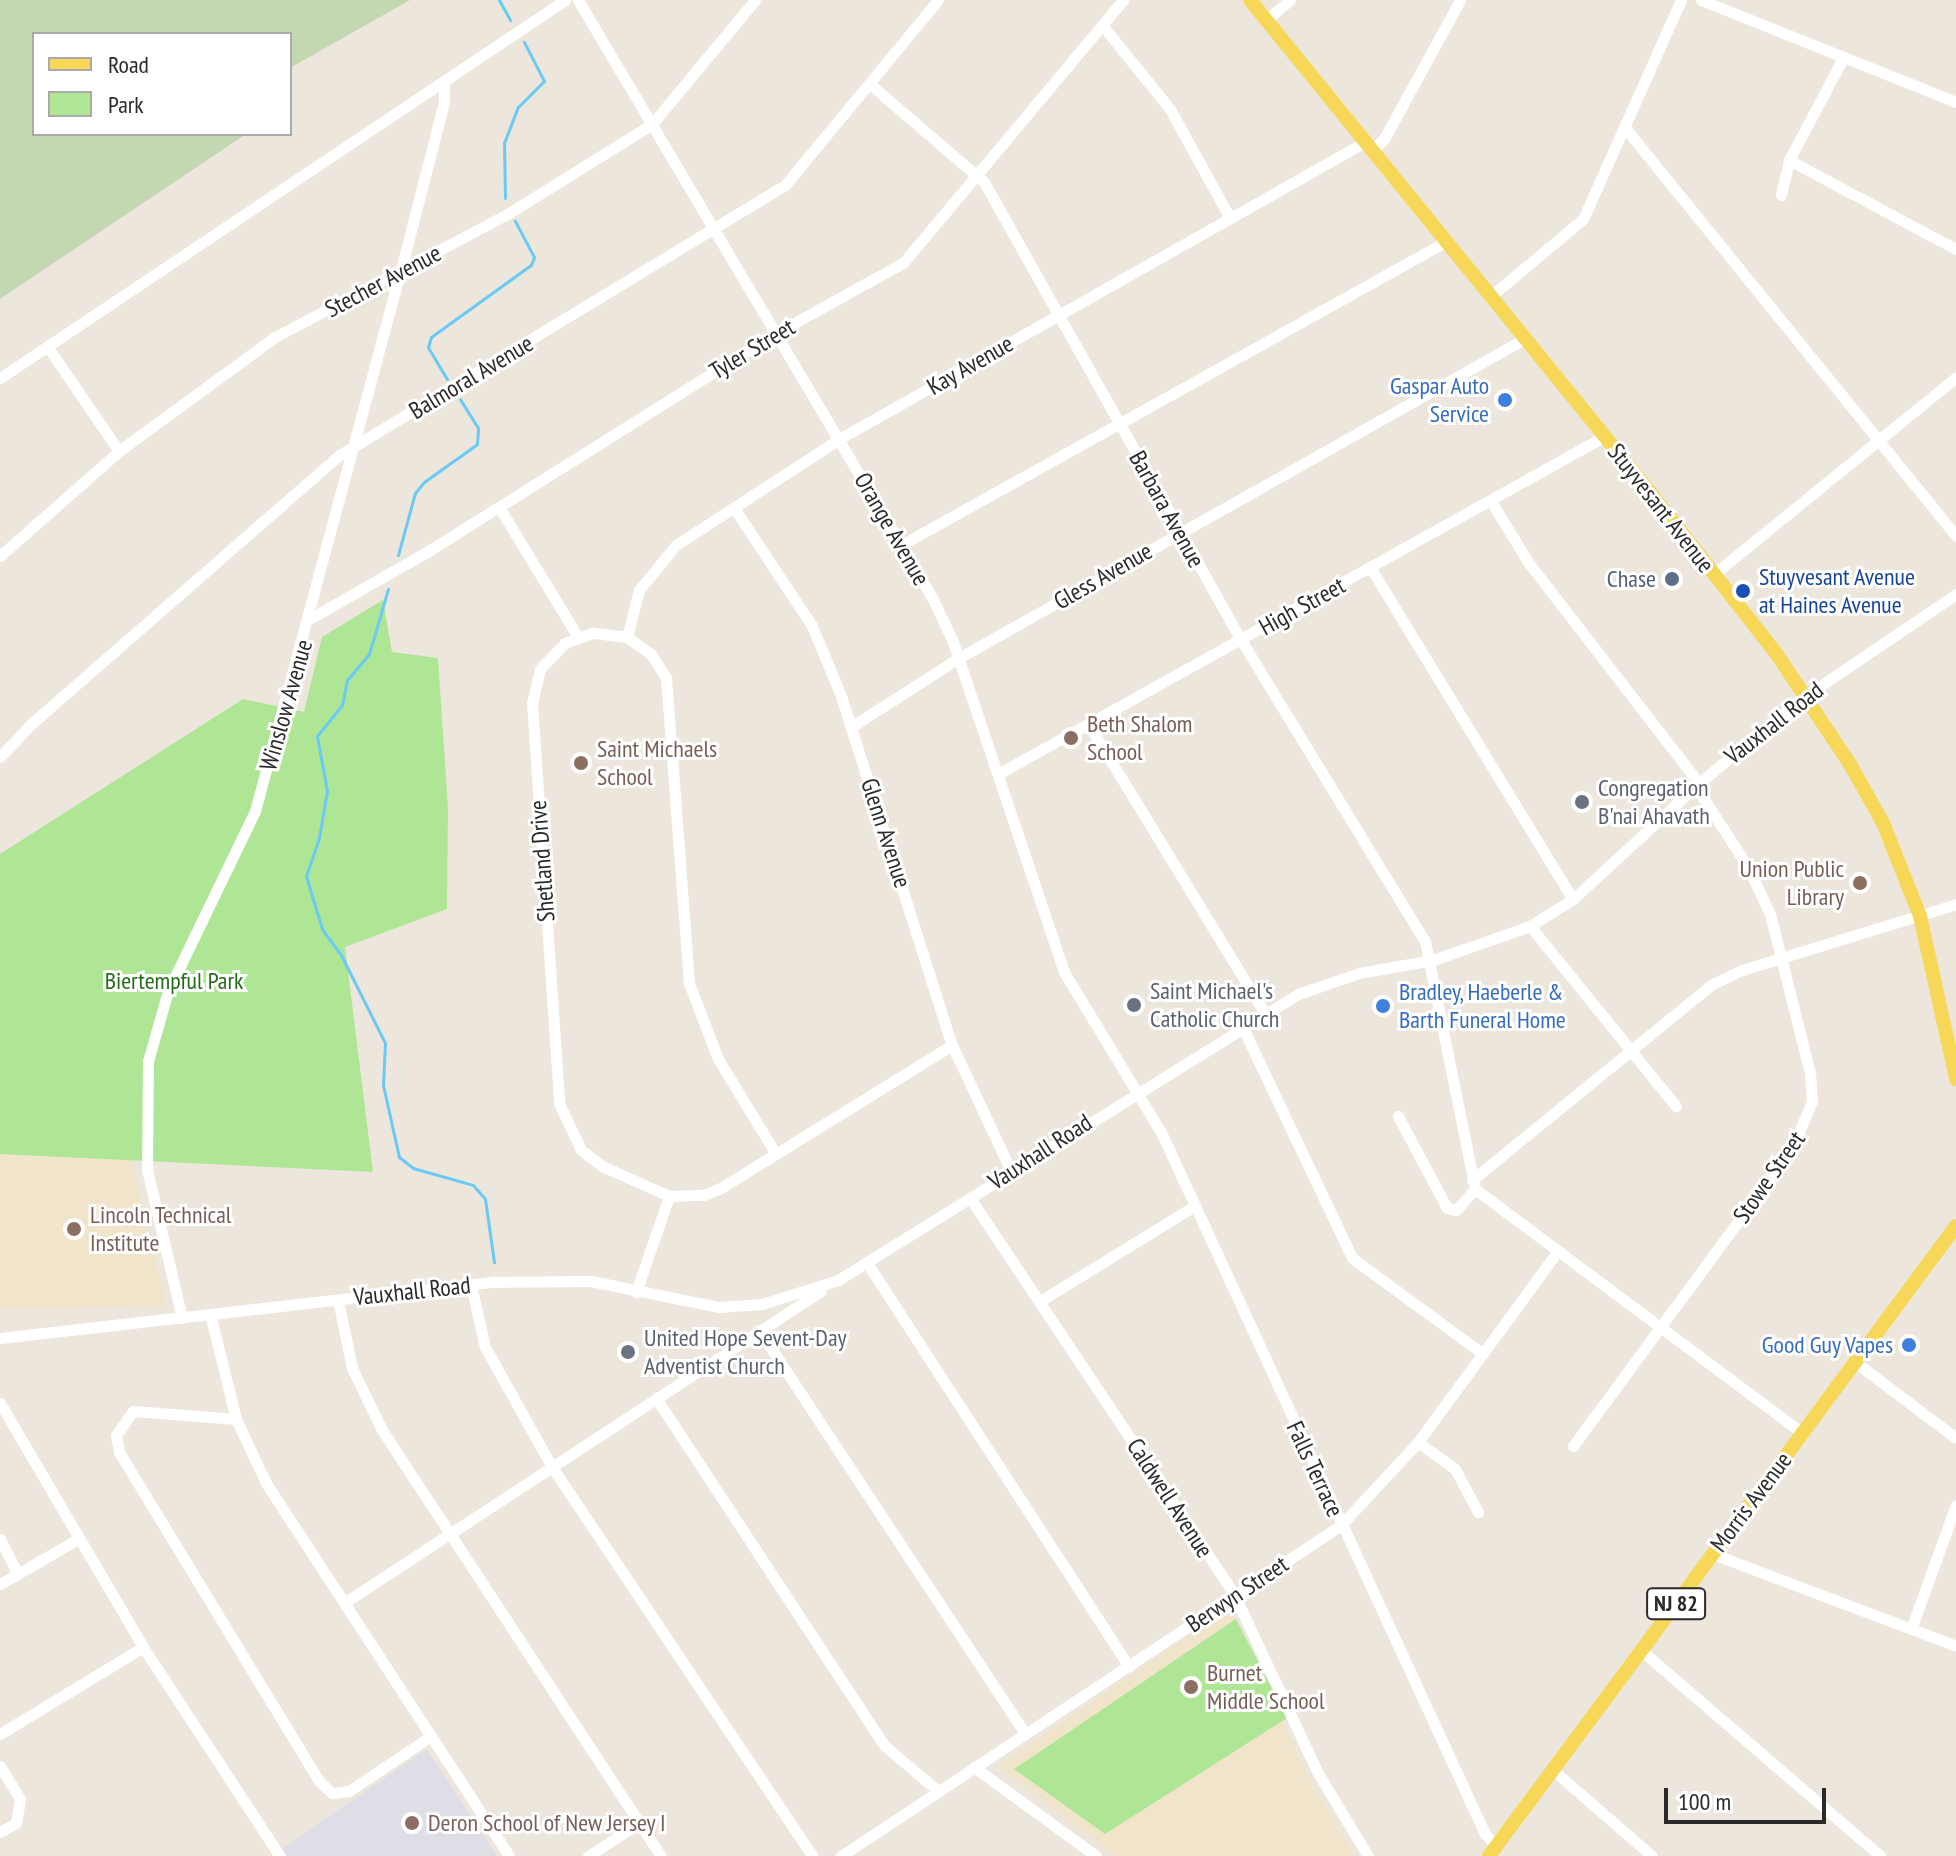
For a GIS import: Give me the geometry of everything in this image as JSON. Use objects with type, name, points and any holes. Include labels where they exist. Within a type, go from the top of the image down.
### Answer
[{"type":"main road","name":"Stuyvesant Avenue","points":[[1250,0],[1605,436],[1714,574],[1804,697],[1883,823],[1920,916],[1956,1079]]},
{"type":"main road","name":"Morris Avenue","points":[[1493,1851],[1956,1226]]},
{"type":"street","points":[[0,378],[565,0]]},
{"type":"street","name":"Orange Avenue","points":[[578,0],[933,599],[998,774],[1064,972],[1138,1089]]},
{"type":"street","name":"Stecher Avenue","points":[[0,556],[119,451],[275,337],[400,273],[652,124],[755,0]]},
{"type":"street","name":"Balmoral Avenue","points":[[0,757],[54,704],[353,447],[785,185],[938,0]]},
{"type":"street","name":"Tyler Street","points":[[311,618],[499,507],[776,333],[903,263],[1123,0]]},
{"type":"street","points":[[1266,20],[1290,0]]},
{"type":"street","points":[[1368,146],[1384,139],[1460,0]]},
{"type":"street","points":[[1491,296],[1583,219],[1626,129],[1681,0]]},
{"type":"street","points":[[1701,0],[1956,102]]},
{"type":"street","points":[[1102,25],[1170,109],[1230,218]]},
{"type":"street","points":[[1781,195],[1789,160],[1843,58]]},
{"type":"street","name":"Winslow Avenue","points":[[182,1318],[147,1170],[148,1061],[168,991],[255,811],[311,618],[444,102],[444,81]]},
{"type":"street","name":"Barbara Avenue","points":[[870,84],[977,173],[1241,640],[1433,960]]},
{"type":"street","points":[[1626,129],[1880,438],[1956,536]]},
{"type":"street","name":"Kay Avenue","points":[[627,637],[634,601],[652,568],[676,545],[839,439],[1230,218],[1368,146]]},
{"type":"street","points":[[1789,160],[1956,249]]},
{"type":"street","points":[[901,545],[1447,241]]},
{"type":"street","name":"Gless Avenue","points":[[851,727],[957,659],[1526,338]]},
{"type":"street","points":[[47,346],[119,451]]},
{"type":"street","points":[[1714,574],[1956,377]]},
{"type":"street","name":"High Street","points":[[998,774],[1605,436]]},
{"type":"street","name":"Stowe Street","points":[[1491,501],[1528,562],[1698,785],[1748,867],[1782,958],[1810,1073],[1812,1101],[1806,1126],[1573,1446]]},
{"type":"street","points":[[499,507],[578,637],[606,632],[627,637],[651,654],[668,683],[685,955],[697,1011],[718,1059],[776,1154]]},
{"type":"street","name":"Glenn Avenue","points":[[734,508],[812,626],[851,727],[952,1045],[1011,1171]]},
{"type":"street","points":[[1370,567],[1573,899]]},
{"type":"street","name":"Vauxhall Road","points":[[0,1338],[471,1285],[591,1281],[719,1307],[762,1304],[838,1280],[1264,1012],[1340,979],[1433,960],[1530,926],[1573,899],[1698,785],[1804,697],[1956,594]]},
{"type":"street","name":"Shetland Drive","points":[[578,637],[548,657],[534,682],[532,703],[559,1103],[570,1136],[587,1156],[669,1196]]},
{"type":"street","points":[[1089,725],[1264,1012]]},
{"type":"street","points":[[1398,1116],[1447,1208],[1456,1210],[1474,1184],[1629,1049],[1711,985],[1782,958],[1956,904]]},
{"type":"street","points":[[1530,926],[1676,1106]]},
{"type":"street","points":[[1433,960],[1474,1184],[1658,1327],[1802,1433]]},
{"type":"street","points":[[1242,1026],[1352,1258],[1483,1354]]},
{"type":"street","points":[[636,1292],[669,1196],[690,1198],[719,1189],[952,1045]]},
{"type":"street","name":"Falls Terrace","points":[[1138,1089],[1493,1851]]},
{"type":"street","name":"Caldwell Avenue","points":[[970,1198],[1235,1596],[1319,1775],[1368,1856]]},
{"type":"street","points":[[1040,1301],[1193,1207]]},
{"type":"street","name":"Berwyn Street","points":[[845,1855],[1024,1732],[1341,1525],[1418,1442],[1558,1251]]},
{"type":"street","points":[[867,1263],[1129,1666]]},
{"type":"street","points":[[344,1603],[838,1280]]},
{"type":"street","points":[[471,1285],[485,1347],[552,1467],[812,1856]]},
{"type":"street","points":[[338,1300],[352,1368],[367,1404],[448,1535],[661,1856]]},
{"type":"street","points":[[210,1314],[236,1419],[266,1483],[509,1856]]},
{"type":"street","points":[[759,1330],[1024,1732]]},
{"type":"street","points":[[1855,1362],[1956,1438]]},
{"type":"street","points":[[656,1398],[885,1746],[938,1791]]},
{"type":"street","points":[[0,1403],[143,1647],[280,1856]]},
{"type":"street","points":[[236,1419],[133,1411],[116,1435],[119,1452],[320,1782],[332,1793],[349,1791],[431,1736]]},
{"type":"street","points":[[1418,1442],[1455,1469],[1478,1512]]},
{"type":"street","points":[[1911,1629],[1956,1505]]},
{"type":"street","points":[[0,1539],[18,1574]]},
{"type":"street","points":[[0,1584],[78,1539]]},
{"type":"street","points":[[1713,1554],[1956,1646]]},
{"type":"street","points":[[0,1734],[143,1647]]},
{"type":"street","points":[[1642,1651],[1880,1856]]},
{"type":"street","points":[[0,1766],[20,1799],[16,1823],[0,1832]]},
{"type":"street","points":[[974,1767],[1096,1856]]},
{"type":"street","points":[[1553,1770],[1652,1856]]},
{"type":"street","points":[[588,1856],[639,1823]]},
{"type":"shaded area","name":"Lincoln Technical Institute","points":[[0,1151],[129,1151],[166,1306],[0,1309]]},
{"type":"shaded area","name":"Burnet Middle School","points":[[1230,1607],[1305,1770],[1354,1856],[1117,1856],[998,1766]]},
{"type":"shaded area","points":[[427,1749],[497,1856],[275,1856],[274,1854]]},
{"type":"green space","points":[[0,0],[410,0],[292,67],[292,32],[32,32],[32,136],[243,136],[0,299]]},
{"type":"green space","name":"Biertempful Park","points":[[383,600],[392,652],[438,658],[448,808],[447,909],[345,947],[373,1172],[0,1154],[0,854],[243,699],[304,712],[322,637]]},
{"type":"green space","points":[[1236,1619],[1287,1718],[1105,1834],[1014,1769]]},
{"type":"waterway","points":[[499,0],[510,20]]},
{"type":"waterway","points":[[505,198],[504,143],[518,107],[544,81],[524,42]]},
{"type":"waterway","points":[[447,379],[428,347],[431,337],[531,265],[534,257],[515,221]]},
{"type":"waterway","points":[[398,555],[415,493],[424,482],[477,444],[478,428],[460,399]]},
{"type":"waterway","points":[[388,589],[369,654],[347,680],[342,705],[317,736],[327,791],[319,838],[306,876],[322,929],[341,955],[385,1043],[383,1085],[399,1157],[413,1168],[473,1185],[485,1199],[494,1262]]},
{"type":"place","name":"Gaspar Auto Service","points":[[1505,400]]},
{"type":"place","name":"Chase","points":[[1672,579]]},
{"type":"place","name":"Stuyvesant Avenue at Haines Avenue","points":[[1743,591]]},
{"type":"place","name":"Beth Shalom School","points":[[1071,738]]},
{"type":"place","name":"Saint Michaels School","points":[[581,763]]},
{"type":"place","name":"Congregation B'nai Ahavath","points":[[1582,802]]},
{"type":"place","name":"Union Public Library","points":[[1860,883]]},
{"type":"place","name":"Saint Michael's Catholic Church","points":[[1134,1005]]},
{"type":"place","name":"Bradley, Haeberle & Barth Funeral Home","points":[[1383,1006]]},
{"type":"place","name":"Lincoln Technical Institute","points":[[74,1229]]},
{"type":"place","name":"Good Guy Vapes","points":[[1909,1345]]},
{"type":"place","name":"United Hope Sevent-Day Adventist Church","points":[[628,1352]]},
{"type":"place","name":"Burnet Middle School","points":[[1191,1687]]},
{"type":"place","name":"Deron School of New Jersey I","points":[[412,1823]]}]
